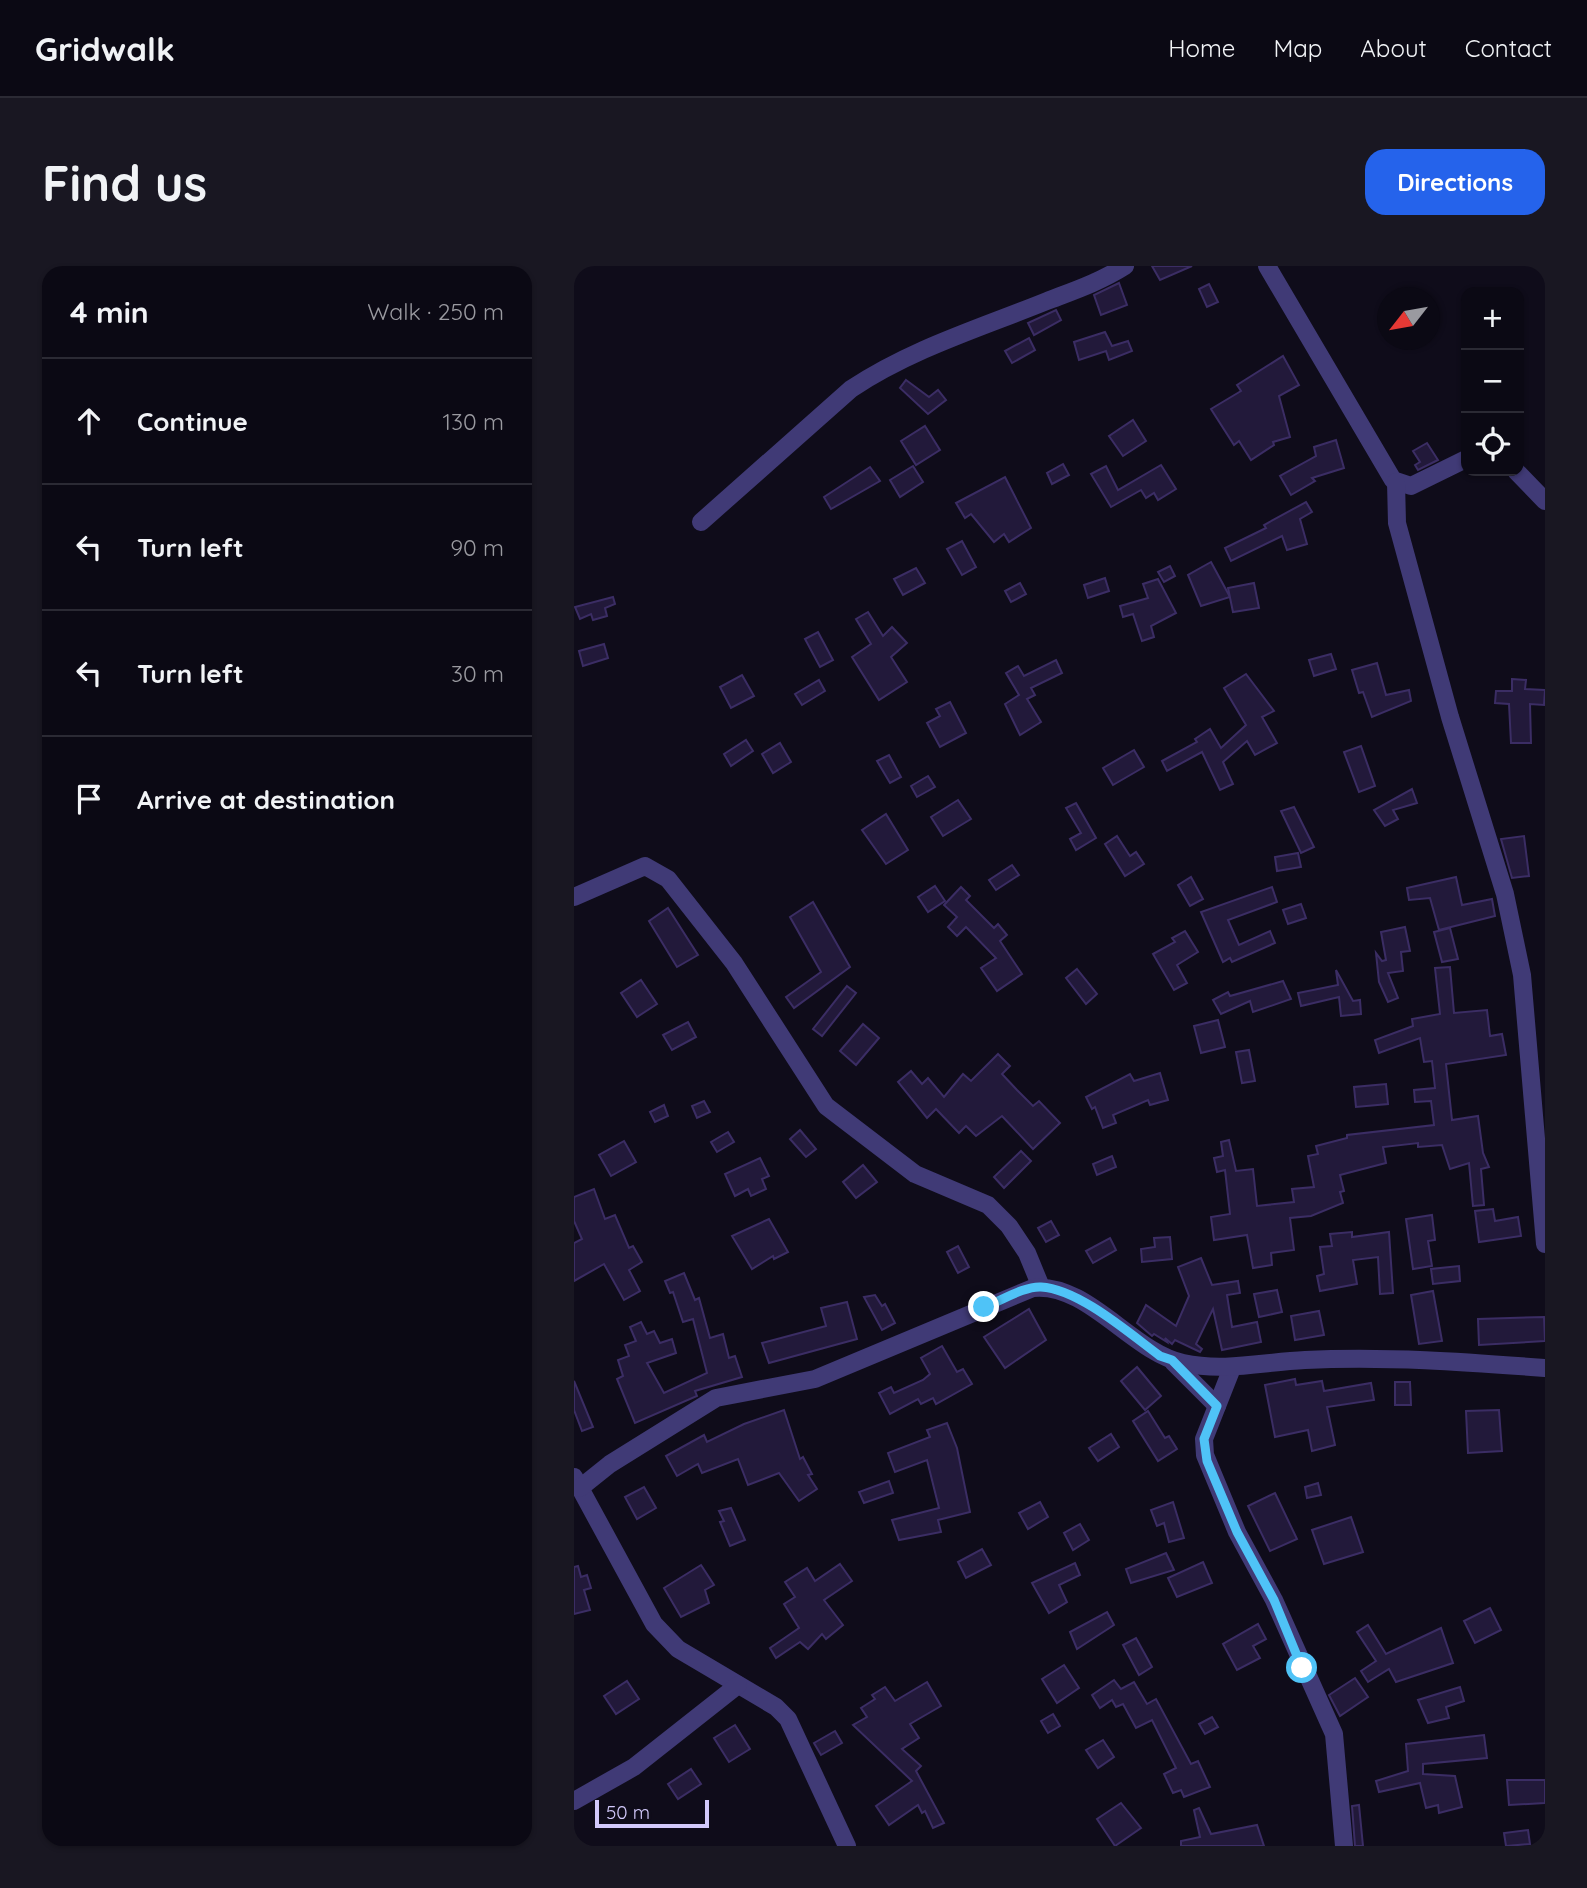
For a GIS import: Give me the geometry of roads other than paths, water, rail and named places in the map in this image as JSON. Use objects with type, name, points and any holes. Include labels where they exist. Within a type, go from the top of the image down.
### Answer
[{"type":"street","points":[[701,522],[851,389],[876,372],[939,343],[1093,283],[1125,266]]},
{"type":"street","points":[[1267,266],[1396,482],[1397,523],[1514,932],[1538,1078],[1545,1244]]},
{"type":"street","points":[[1396,482],[1404,486],[1416,484],[1461,462]]},
{"type":"street","points":[[1521,476],[1545,501]]},
{"type":"street","points":[[574,898],[645,866],[660,873],[697,913],[734,962],[825,1106],[915,1174],[988,1205],[1009,1226],[1027,1253],[1041,1287]]},
{"type":"street","points":[[847,1846],[793,1726],[776,1707],[678,1648],[654,1624],[577,1483],[716,1398],[815,1379],[1041,1287],[1082,1302],[1160,1356],[1201,1367],[1232,1368],[1318,1360],[1446,1361],[1545,1368]]},
{"type":"street","points":[[1172,1360],[1217,1406]]},
{"type":"street","points":[[1232,1368],[1204,1439],[1207,1461],[1334,1734],[1344,1846]]},
{"type":"street","points":[[574,1801],[634,1767],[738,1685]]}]
